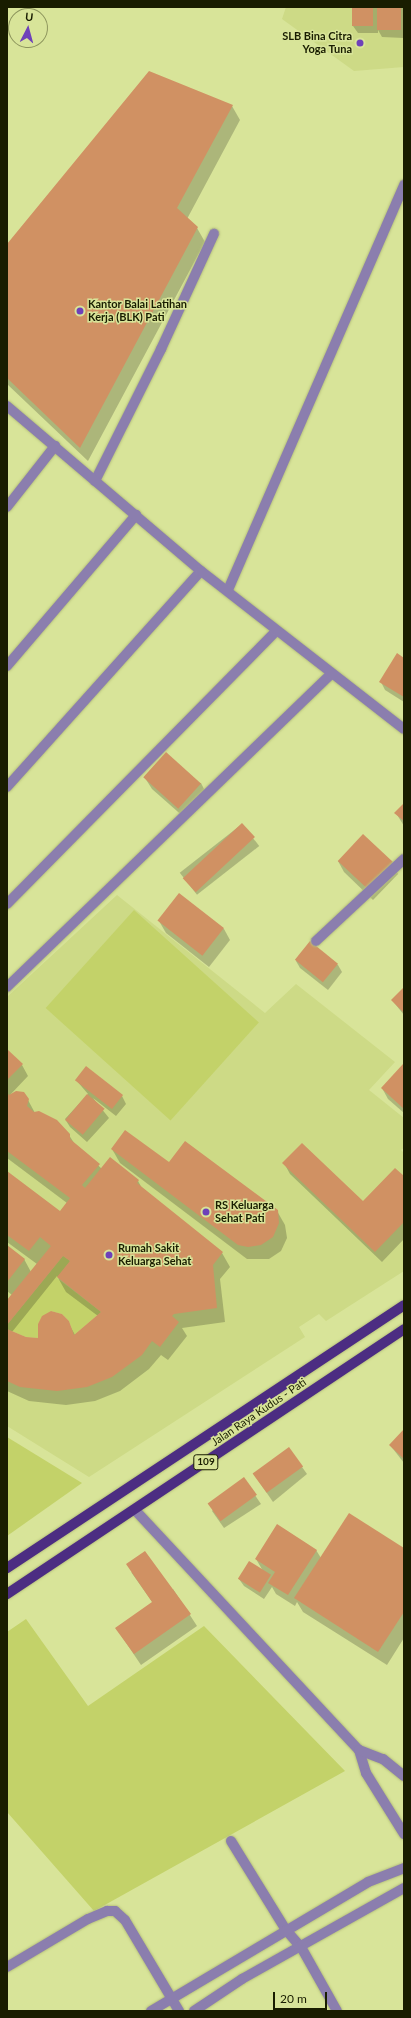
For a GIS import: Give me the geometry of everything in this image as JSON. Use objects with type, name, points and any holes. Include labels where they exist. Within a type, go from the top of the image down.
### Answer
[{"type":"main road","name":"Jalan Raya Kudus - Pati","points":[[8,1566],[404,1305]]},
{"type":"main road","name":"Jalan Raya Kudus - Pati","points":[[7,1594],[404,1329]]},
{"type":"street","points":[[228,590],[404,185]]},
{"type":"street","points":[[95,481],[162,349],[214,234]]},
{"type":"street","points":[[7,406],[201,571],[228,590],[276,631],[404,729]]},
{"type":"street","points":[[7,507],[55,446]]},
{"type":"street","points":[[7,666],[136,515]]},
{"type":"street","points":[[7,787],[201,571]]},
{"type":"street","points":[[7,904],[276,631]]},
{"type":"street","points":[[7,986],[331,674]]},
{"type":"street","points":[[316,941],[404,860]]},
{"type":"street","points":[[135,1510],[359,1750],[366,1773],[404,1834]]},
{"type":"street","points":[[359,1750],[383,1759],[404,1776]]},
{"type":"street","points":[[231,1841],[286,1930],[301,1947],[337,2011]]},
{"type":"street","points":[[151,2011],[170,1998],[368,1882],[404,1868]]},
{"type":"street","points":[[194,2011],[242,1979],[301,1947],[345,1919],[404,1888]]},
{"type":"street","points":[[7,1967],[88,1919],[107,1911],[115,1911],[125,1920],[179,2011]]},
{"type":"shaded area","name":"SLB Bina Citra Yoga Tuna","points":[[286,7],[404,7],[404,67],[354,71],[282,19]]},
{"type":"shaded area","name":"RS Keluarga Sehat Pati","points":[[117,895],[265,1013],[296,984],[395,1062],[369,1090],[404,1118],[404,1148],[401,1150],[404,1153],[404,1271],[326,1321],[319,1314],[299,1327],[305,1337],[89,1477],[7,1426],[7,997]]},
{"type":"shaded area","points":[[134,910],[259,1022],[171,1121],[46,1008]]},
{"type":"shaded area","points":[[63,1256],[70,1261],[57,1278],[101,1312],[74,1335],[69,1321],[62,1314],[51,1311],[38,1324],[38,1338],[26,1337],[7,1329],[7,1325]]},
{"type":"shaded area","points":[[7,1437],[82,1483],[7,1536]]},
{"type":"shaded area","points":[[26,1619],[88,1706],[204,1626],[345,1771],[94,1911],[7,1812],[7,1632]]},
{"type":"building","points":[[352,7],[373,7],[373,26],[352,26]]},
{"type":"building","points":[[377,7],[401,7],[401,30],[377,30]]},
{"type":"building","name":"Kantor Balai Latihan Kerja (BLK) Pati","points":[[149,71],[233,105],[177,208],[198,227],[80,448],[7,378],[7,244]]},
{"type":"building","points":[[397,653],[404,658],[404,697],[379,682]]},
{"type":"building","points":[[166,752],[201,783],[178,809],[143,777]]},
{"type":"building","points":[[404,803],[404,821],[394,813]]},
{"type":"building","points":[[242,823],[255,837],[196,892],[183,878]]},
{"type":"building","points":[[363,834],[393,862],[368,889],[338,861]]},
{"type":"building","points":[[179,893],[224,928],[202,956],[157,921]]},
{"type":"building","points":[[310,941],[338,964],[323,982],[295,960]]},
{"type":"building","points":[[404,987],[404,1013],[391,1000]]},
{"type":"building","points":[[7,1049],[23,1064],[7,1080]]},
{"type":"building","points":[[403,1064],[404,1065],[404,1109],[381,1088]]},
{"type":"building","points":[[86,1066],[123,1095],[112,1109],[75,1080]]},
{"type":"building","points":[[16,1091],[24,1092],[29,1099],[27,1106],[34,1112],[39,1111],[57,1120],[70,1134],[70,1139],[100,1164],[82,1185],[85,1188],[110,1157],[139,1180],[137,1183],[223,1252],[213,1265],[217,1308],[174,1314],[172,1316],[179,1322],[160,1347],[152,1341],[142,1355],[112,1377],[87,1387],[57,1391],[20,1387],[7,1381],[7,1329],[26,1337],[38,1338],[38,1324],[42,1316],[51,1311],[62,1314],[69,1321],[74,1335],[101,1312],[57,1277],[70,1261],[63,1256],[7,1325],[7,1300],[51,1246],[40,1237],[29,1251],[7,1235],[7,1171],[60,1211],[70,1198],[7,1151],[7,1093],[9,1095]]},
{"type":"building","points":[[87,1094],[105,1109],[83,1135],[65,1120]]},
{"type":"building","points":[[125,1130],[169,1162],[185,1141],[278,1210],[279,1223],[273,1237],[261,1245],[248,1247],[238,1245],[111,1149]]},
{"type":"building","points":[[302,1143],[363,1201],[395,1168],[404,1176],[404,1222],[375,1252],[282,1163]]},
{"type":"building","points":[[7,1245],[25,1259],[7,1282]]},
{"type":"building","points":[[404,1429],[404,1459],[389,1445]]},
{"type":"building","points":[[289,1447],[303,1466],[267,1493],[253,1473]]},
{"type":"building","points":[[244,1477],[257,1495],[221,1521],[208,1503]]},
{"type":"building","points":[[349,1513],[404,1548],[404,1612],[378,1652],[294,1598]]},
{"type":"building","points":[[277,1524],[317,1550],[288,1595],[268,1583],[275,1572],[255,1559]]},
{"type":"building","points":[[145,1551],[191,1614],[134,1654],[115,1628],[152,1602],[126,1564]]},
{"type":"building","points":[[249,1561],[271,1575],[260,1593],[238,1579]]},
{"type":"place","name":"SLB Bina Citra Yoga Tuna","points":[[360,43]]},
{"type":"place","name":"Kantor Balai Latihan Kerja (BLK) Pati","points":[[80,311]]},
{"type":"place","name":"RS Keluarga Sehat Pati","points":[[206,1212]]},
{"type":"place","name":"Rumah Sakit Keluarga Sehat","points":[[109,1255]]}]
